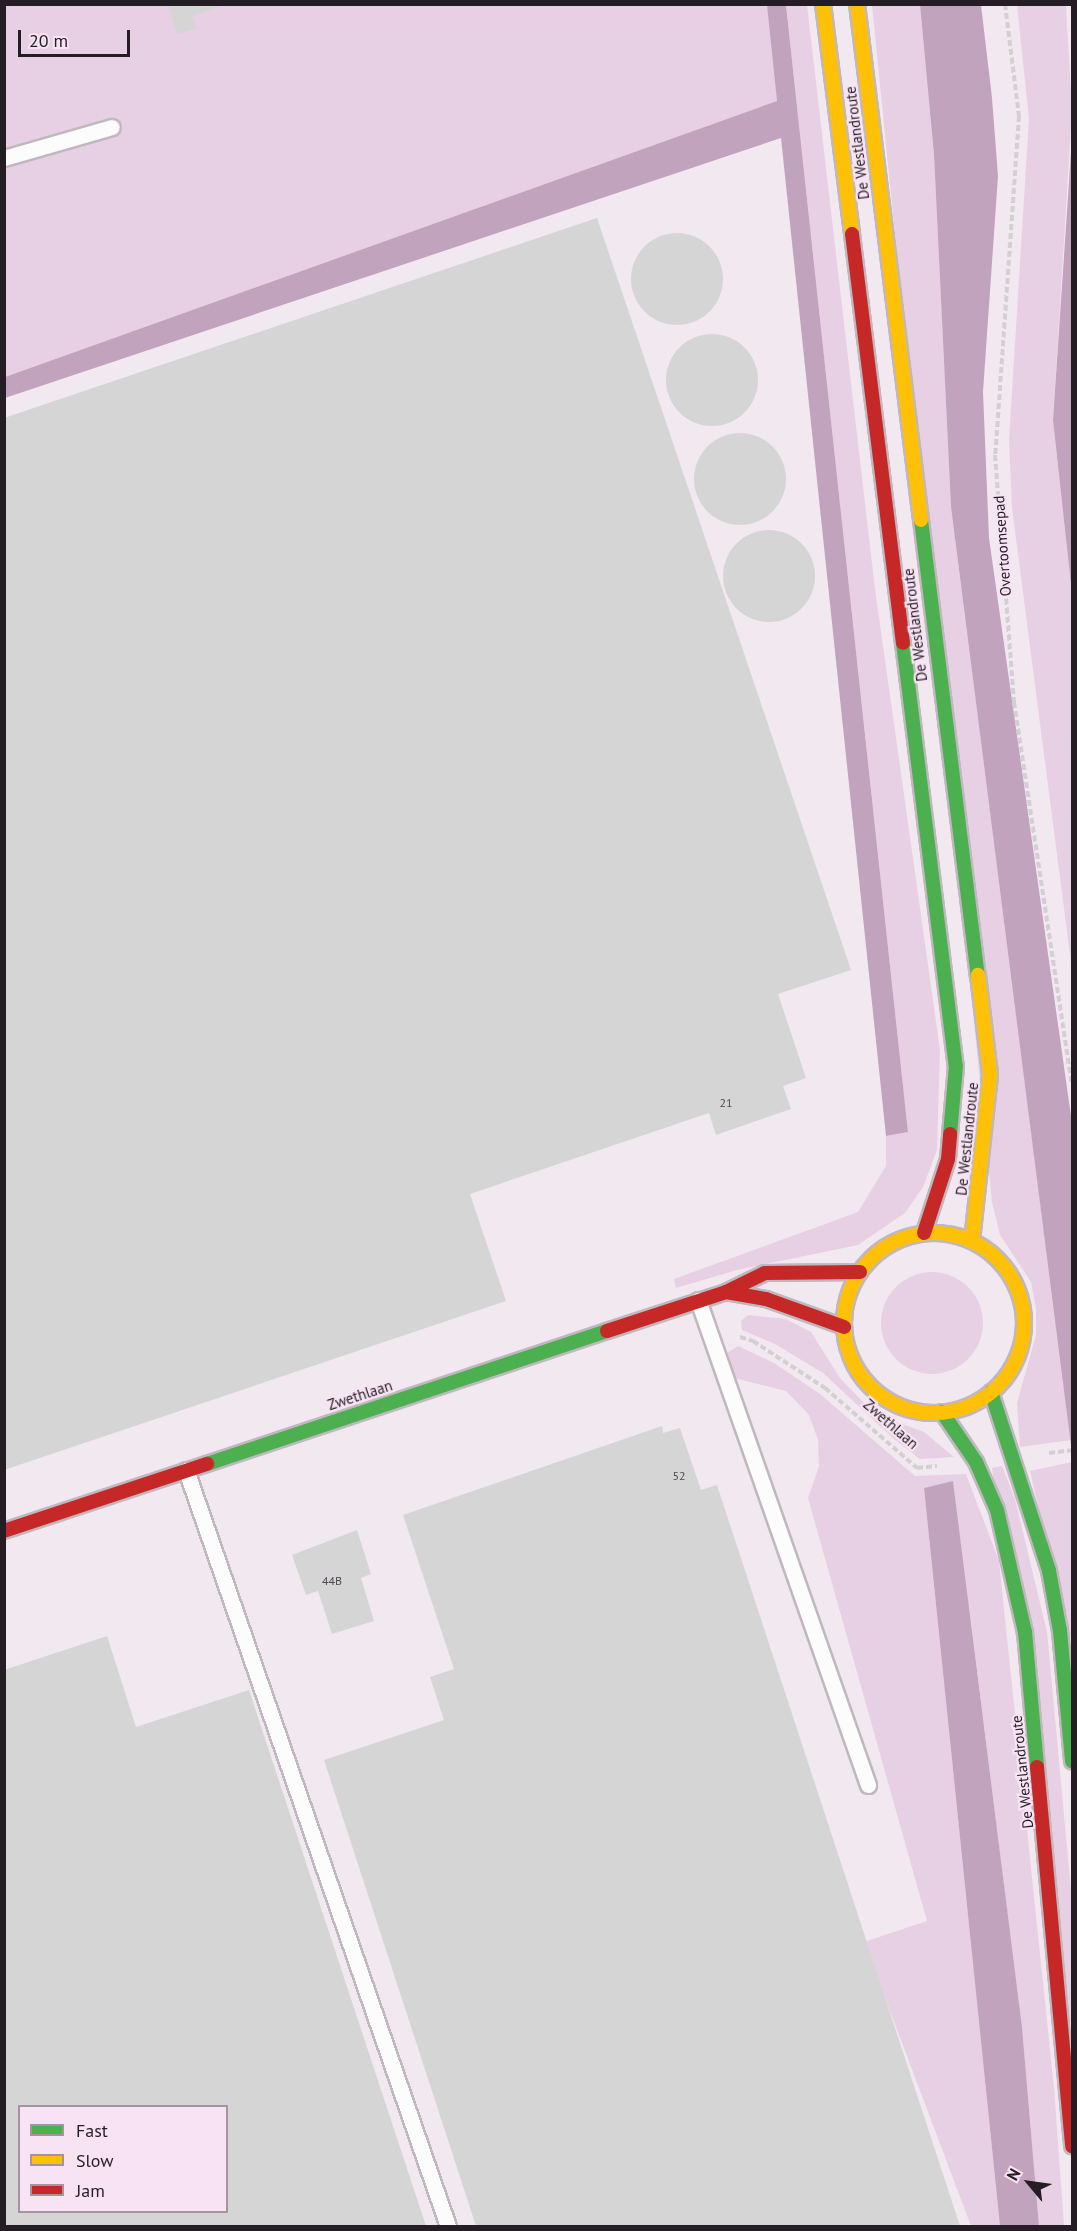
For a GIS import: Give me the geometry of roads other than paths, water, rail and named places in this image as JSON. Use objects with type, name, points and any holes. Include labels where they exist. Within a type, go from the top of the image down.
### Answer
[{"type":"main road","name":"De Westlandroute","points":[[823,4],[956,1066],[948,1159],[924,1233]]},
{"type":"main road","name":"De Westlandroute","points":[[858,4],[990,1074],[972,1241]]},
{"type":"main road","points":[[924,1233],[949,1234],[972,1241],[1006,1270],[1023,1312],[1017,1356],[991,1392],[968,1406],[942,1412],[913,1410],[874,1390],[856,1368],[844,1327],[848,1298],[860,1272],[888,1245],[924,1233]]},
{"type":"main road","name":"Zwethlaan","points":[[4,1531],[726,1292],[765,1273],[860,1272]]},
{"type":"main road","name":"Zwethlaan","points":[[726,1292],[766,1299],[844,1327]]},
{"type":"main road","points":[[991,1392],[1016,1458],[1049,1571],[1060,1631],[1072,1761]]},
{"type":"main road","name":"De Westlandroute","points":[[942,1412],[976,1462],[997,1510],[1025,1632],[1072,2146]]},
{"type":"lane","points":[[4,158],[112,127]]},
{"type":"lane","points":[[698,1300],[868,1785]]},
{"type":"lane","points":[[186,1470],[447,2226]]}]
